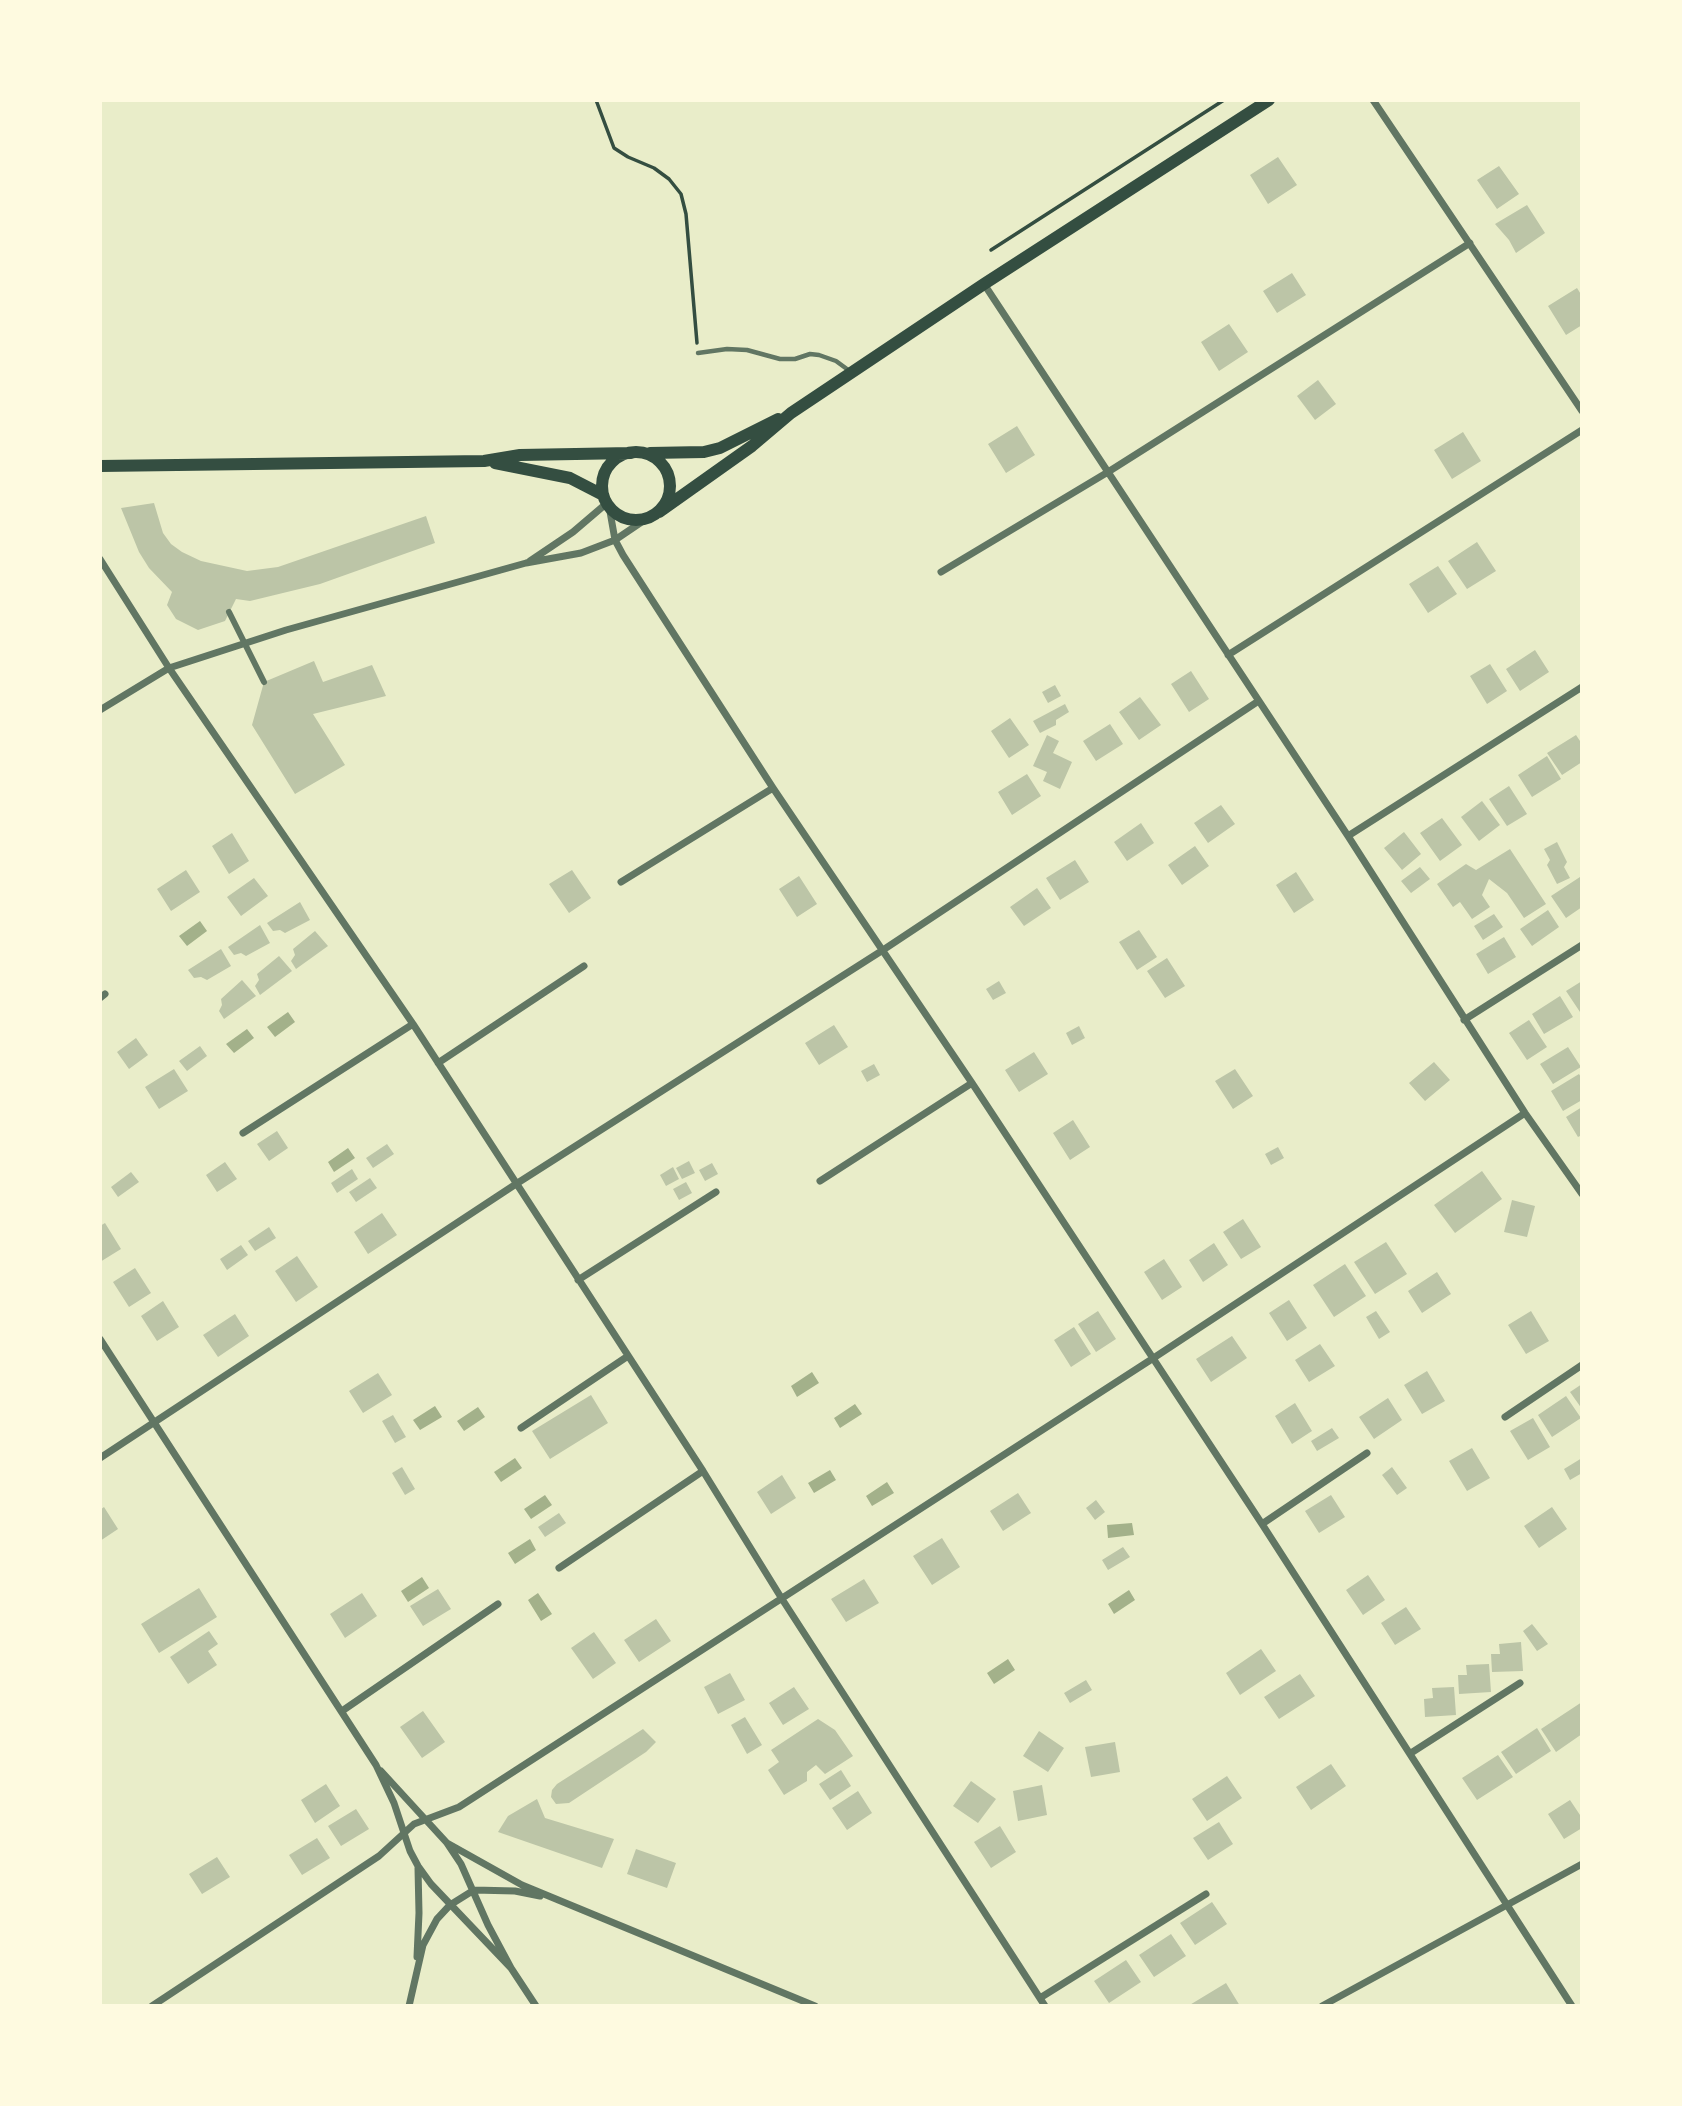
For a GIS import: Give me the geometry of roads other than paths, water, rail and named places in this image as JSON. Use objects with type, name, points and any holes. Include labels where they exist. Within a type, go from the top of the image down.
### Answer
[{"type":"main road","points":[[484,461],[570,478],[606,501],[619,515],[627,519],[646,519],[752,446],[791,413],[984,284],[1269,100]]},
{"type":"main road","points":[[100,466],[484,461],[520,455],[704,452],[720,448],[747,432],[791,413]]},
{"type":"main road","points":[[606,501],[603,479],[606,470],[621,456],[635,453],[657,460],[668,476],[669,495],[659,512]]},
{"type":"street","points":[[1373,100],[1582,411]]},
{"type":"street","points":[[941,572],[1108,472],[1470,243]]},
{"type":"street","points":[[984,284],[1257,702],[1348,836],[1524,1113],[1582,1193]]},
{"type":"street","points":[[1228,655],[1582,430]]},
{"type":"street","points":[[606,501],[615,540],[773,788],[972,1083],[1262,1524],[1572,2006]]},
{"type":"street","points":[[526,563],[573,532],[606,501]]},
{"type":"street","points":[[100,709],[169,668],[286,630],[526,563],[581,553],[615,540],[646,519]]},
{"type":"street","points":[[100,559],[169,668],[438,1063],[1045,2006]]},
{"type":"street","points":[[229,612],[264,682]]},
{"type":"street","points":[[1348,836],[1582,687]]},
{"type":"street","points":[[100,1458],[516,1184],[883,950],[1257,702]]},
{"type":"street","points":[[621,882],[773,788]]},
{"type":"street","points":[[1464,1020],[1582,945]]},
{"type":"street","points":[[438,1063],[584,967]]},
{"type":"street","points":[[243,1133],[412,1024]]},
{"type":"street","points":[[820,1181],[972,1083]]},
{"type":"street","points":[[152,2006],[379,1856],[405,1831],[424,1819],[459,1807],[1152,1359],[1524,1113]]},
{"type":"street","points":[[579,1280],[716,1192]]},
{"type":"street","points":[[100,1339],[376,1765],[418,1866],[450,1905],[511,1968]]},
{"type":"street","points":[[521,1428],[628,1356]]},
{"type":"street","points":[[1504,1417],[1582,1365]]},
{"type":"street","points":[[1262,1524],[1367,1453]]},
{"type":"street","points":[[559,1568],[703,1471]]},
{"type":"street","points":[[342,1711],[498,1604]]},
{"type":"street","points":[[1411,1753],[1520,1683]]},
{"type":"street","points":[[376,1765],[447,1843],[461,1864],[488,1925],[511,1968],[536,2006]]},
{"type":"street","points":[[447,1843],[499,1874],[555,1899],[815,2006]]},
{"type":"street","points":[[1322,2006],[1582,1864]]},
{"type":"street","points":[[416,1972],[418,1866]]},
{"type":"street","points":[[410,2006],[423,1945],[437,1919],[450,1905],[474,1890],[515,1891],[555,1899]]},
{"type":"street","points":[[1040,1998],[1206,1894]]},
{"type":"lane","points":[[698,353],[737,350],[780,359],[819,355],[836,361],[852,372]]}]
